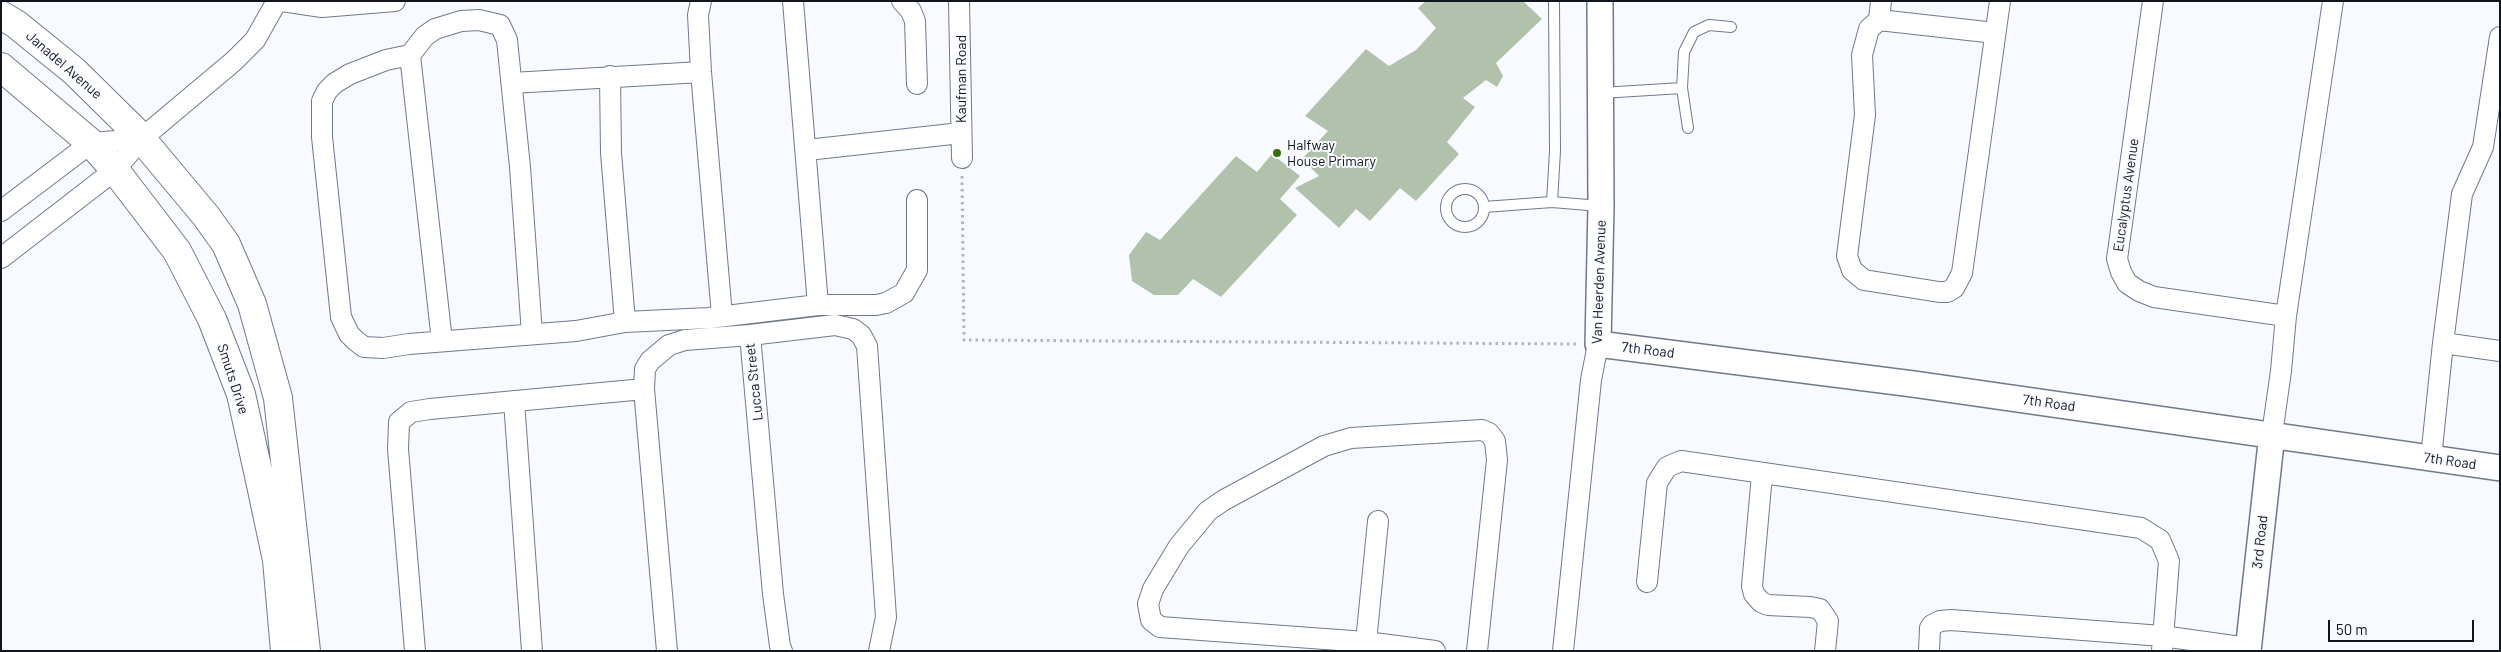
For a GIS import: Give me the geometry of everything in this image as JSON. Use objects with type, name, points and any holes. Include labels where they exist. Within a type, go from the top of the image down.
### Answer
[{"type":"main road","name":"Janadel Avenue","points":[[1,15],[16,24],[74,71],[132,129]]},
{"type":"main road","points":[[1,68],[91,143]]},
{"type":"main road","points":[[132,129],[206,216],[226,244],[252,304],[278,398],[306,651]]},
{"type":"main road","name":"Smuts Drive","points":[[91,143],[115,170],[177,251],[212,319],[241,394],[277,560],[285,651]]},
{"type":"street","points":[[1,211],[91,143],[132,129],[234,61],[256,40],[277,1]]},
{"type":"street","points":[[282,1],[322,7],[395,1]]},
{"type":"street","points":[[701,1],[698,15],[701,72],[722,316]]},
{"type":"street","points":[[793,1],[807,150],[818,305]]},
{"type":"street","points":[[902,1],[911,11],[914,21],[917,84]]},
{"type":"street","name":"Kaufman Road","points":[[959,1],[962,158]]},
{"type":"street","name":"Van Heerden Avenue","points":[[1563,651],[1590,390],[1598,344],[1601,206],[1600,1]]},
{"type":"street","points":[[1995,33],[1880,11],[1869,29],[1862,55],[1864,115],[1847,256],[1852,270],[1864,280],[1947,292],[1954,288],[1962,273],[2000,1]]},
{"type":"street","name":"Eucalyptus Avenue","points":[[2153,1],[2118,259],[2121,272],[2127,283],[2138,291],[2154,297],[2286,316]]},
{"type":"street","points":[[2272,434],[2281,371],[2286,316],[2333,1]]},
{"type":"street","points":[[442,341],[410,55],[418,42],[435,29],[461,21],[480,20],[493,22],[500,25],[507,40],[532,334]]},
{"type":"street","points":[[2431,458],[2462,194],[2483,147],[2500,37]]},
{"type":"street","points":[[410,55],[386,60],[350,74],[335,83],[327,91],[322,101],[322,136],[337,288],[344,326],[349,334],[364,347],[383,348],[442,341],[576,331],[625,322],[673,322],[818,305],[876,305],[886,303],[904,293],[917,270],[917,200]]},
{"type":"street","points":[[512,83],[701,72]]},
{"type":"street","points":[[610,76],[611,153],[625,322]]},
{"type":"street","points":[[1,258],[115,170],[132,129]]},
{"type":"street","points":[[807,150],[961,133]]},
{"type":"street","name":"Lucca Street","points":[[782,651],[773,594],[750,335],[843,325],[862,335],[866,346],[886,617],[879,651]]},
{"type":"street","points":[[667,651],[644,389],[645,369],[650,361],[669,345],[703,338],[750,335]]},
{"type":"street","points":[[2443,343],[2500,350]]},
{"type":"street","name":"7th Road","points":[[1598,344],[2272,434],[2500,468]]},
{"type":"street","points":[[415,651],[398,449],[399,422],[411,412],[464,405],[644,389]]},
{"type":"street","points":[[514,401],[532,651]]},
{"type":"street","points":[[1435,651],[1366,642],[1160,627],[1155,626],[1151,620],[1148,604],[1153,589],[1164,569],[1202,517],[1224,500],[1266,476],[1334,442],[1351,438],[1482,430],[1489,433],[1495,441],[1497,460],[1476,651]]},
{"type":"street","name":"3rd Road","points":[[2248,649],[2272,434]]},
{"type":"street","points":[[1647,582],[1657,483],[1667,467],[1681,461],[2141,528],[2160,540],[2169,561],[2162,643]]},
{"type":"street","points":[[1762,474],[1752,586],[1754,594],[1761,602],[1768,605],[1820,609],[1828,621],[1825,651]]},
{"type":"street","points":[[1366,642],[1378,521]]},
{"type":"street","points":[[298,576],[320,651]]},
{"type":"street","points":[[1929,651],[1930,628],[1935,622],[1944,620],[2162,643],[2248,649]]},
{"type":"lane","points":[[1552,202],[1555,151],[1554,1]]},
{"type":"lane","points":[[1688,128],[1682,88],[1684,52],[1694,32],[1709,25],[1731,27]]},
{"type":"lane","points":[[1601,92],[1682,88]]},
{"type":"lane","points":[[1484,207],[1552,202],[1601,206]]},
{"type":"path","points":[[962,158],[964,340],[1598,344]]},
{"type":"building","points":[[1426,1],[1523,1],[1542,19],[1496,63],[1503,76],[1497,87],[1486,80],[1463,98],[1475,107],[1447,142],[1459,154],[1416,201],[1400,188],[1370,221],[1356,209],[1339,228],[1295,188],[1319,176],[1302,159],[1328,131],[1305,116],[1366,49],[1389,66],[1416,50],[1436,28],[1418,8]]},
{"type":"building","points":[[1272,154],[1300,176],[1280,199],[1297,215],[1221,297],[1193,279],[1178,295],[1154,295],[1132,281],[1129,255],[1146,232],[1160,240],[1236,156],[1257,172]]},
{"type":"place","name":"Halfway House Primary","points":[[1277,153]]}]
